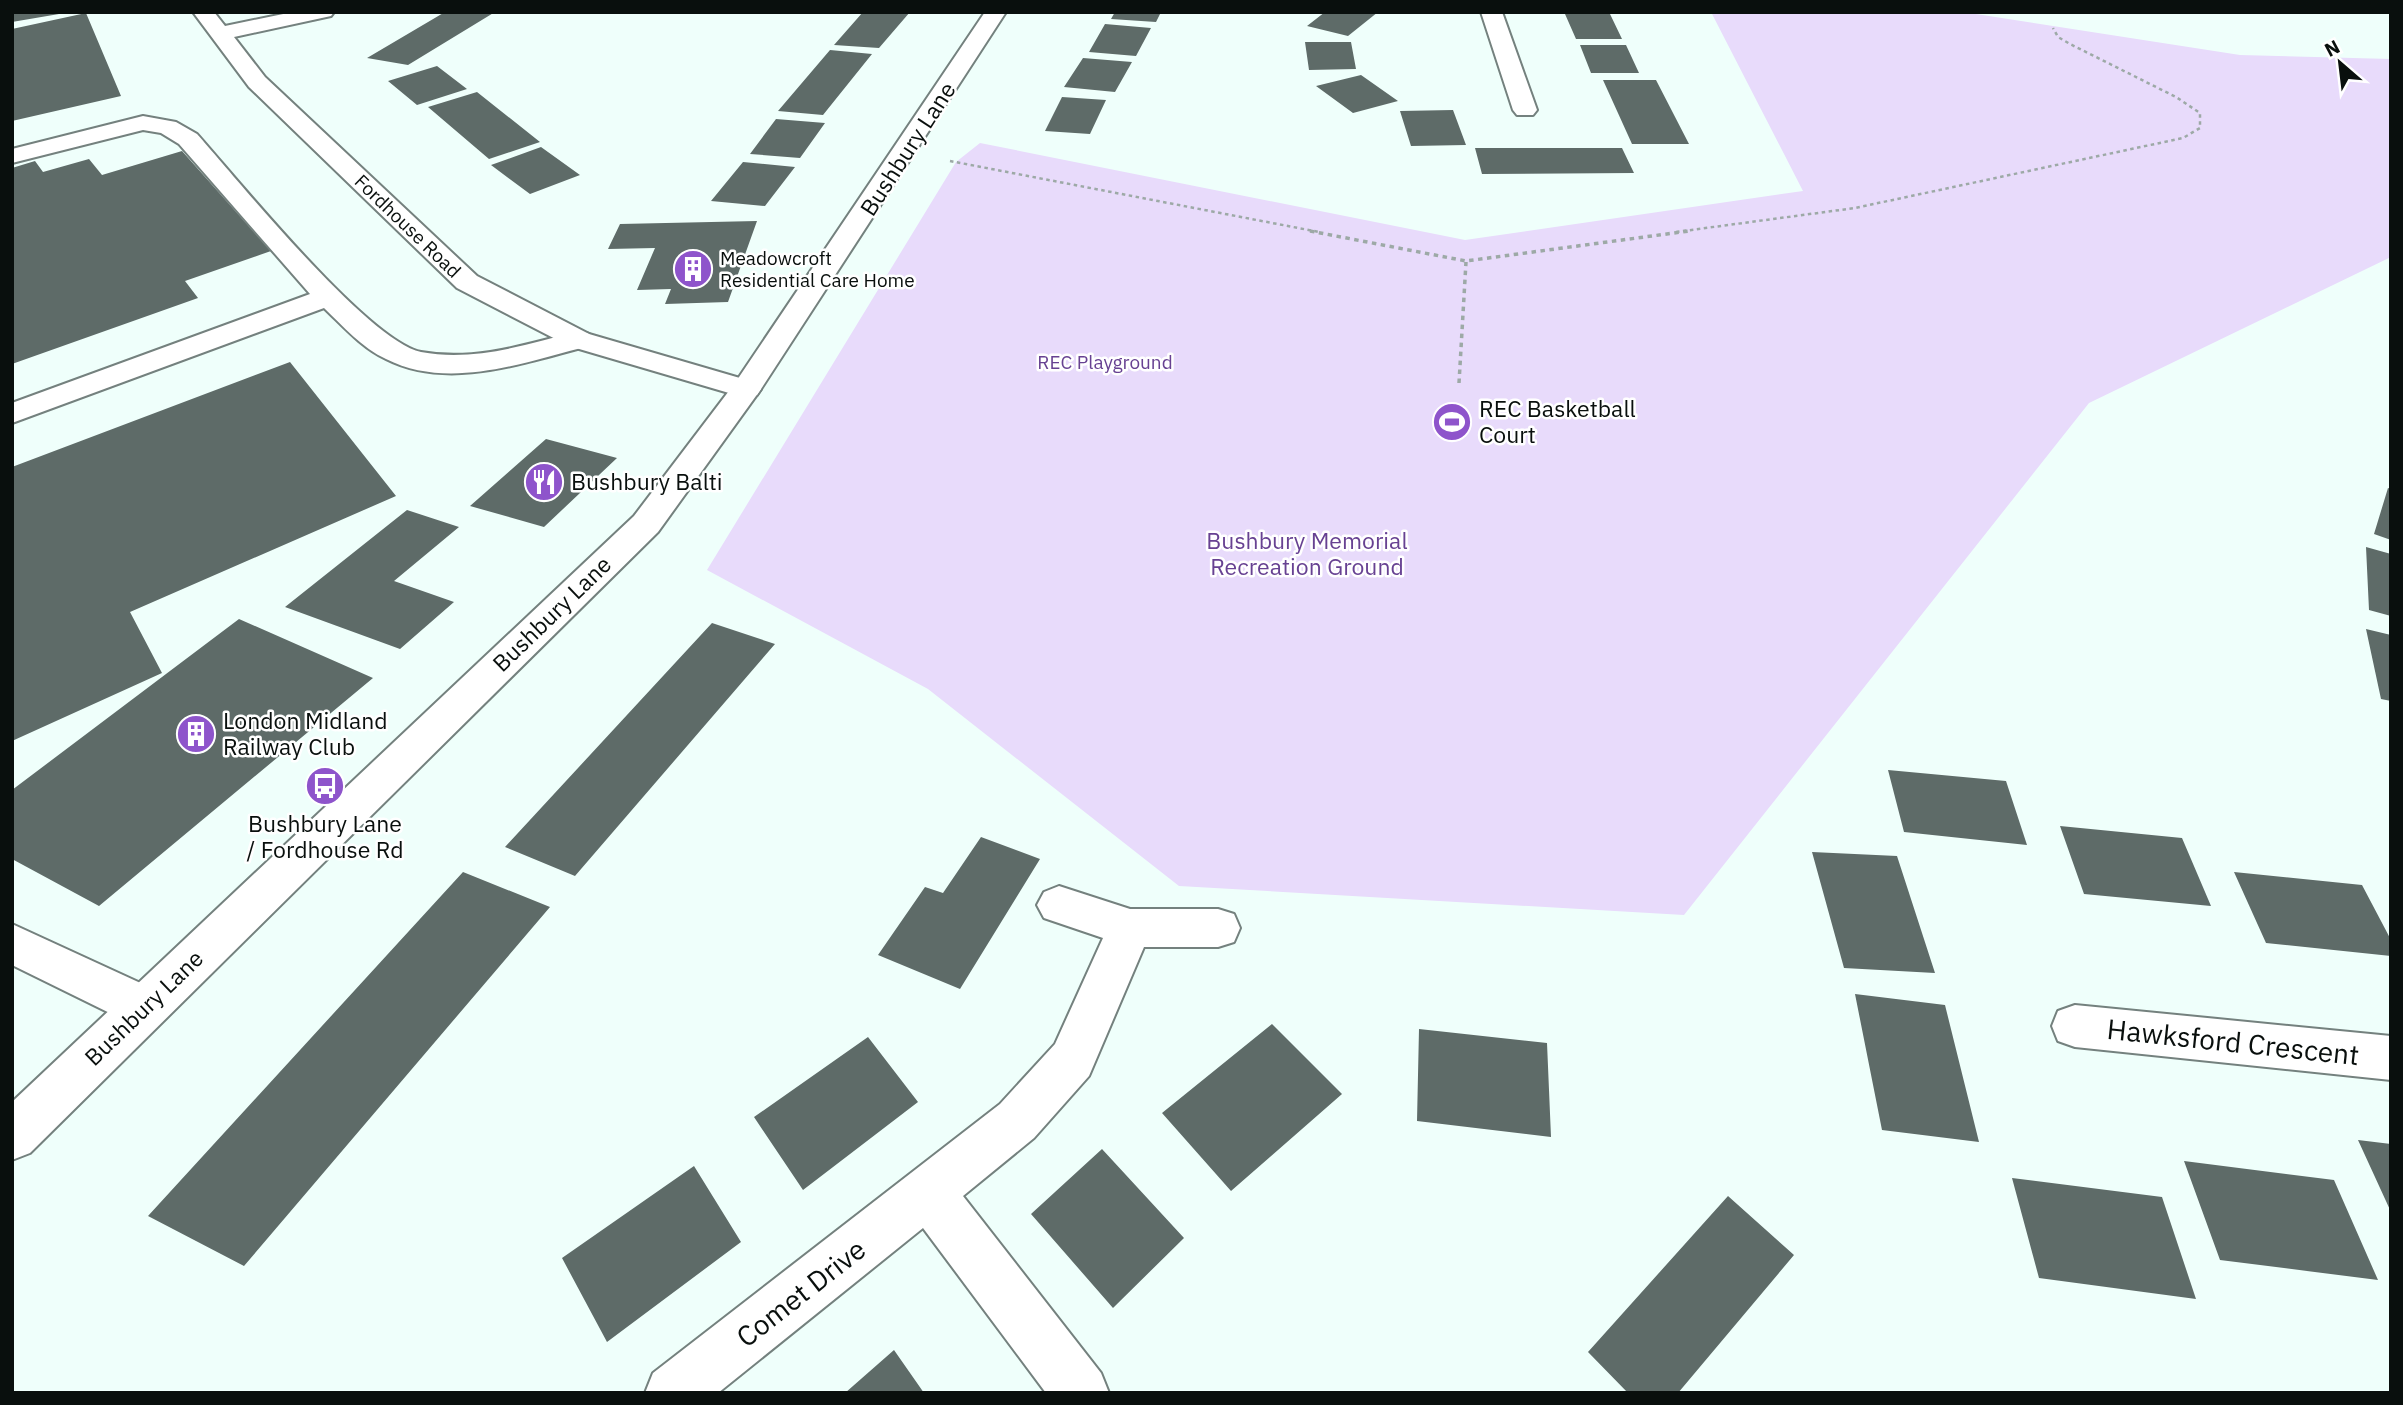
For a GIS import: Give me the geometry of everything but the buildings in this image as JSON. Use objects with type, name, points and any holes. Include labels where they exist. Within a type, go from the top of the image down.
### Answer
[{"type":"street","name":"Fordhouse Road","points":[[204,12],[257,82],[467,282],[579,340],[746,389]]},
{"type":"street","points":[[219,34],[324,12]]},
{"type":"street","name":"Bushbury Lane","points":[[12,1136],[646,524],[746,389],[908,149],[996,12]]},
{"type":"street","points":[[1491,12],[1525,110]]},
{"type":"street","points":[[12,156],[120,127],[143,123],[169,127],[188,139],[328,297],[368,333],[411,359],[442,364],[490,362],[579,340]]},
{"type":"street","points":[[12,414],[328,297]]},
{"type":"street","points":[[1059,905],[1130,928],[1217,928]]},
{"type":"street","name":"Comet Drive","points":[[673,1393],[1017,1121],[1072,1060],[1130,928]]},
{"type":"street","points":[[12,943],[144,1007]]},
{"type":"street","name":"Hawksford Crescent","points":[[2075,1026],[2391,1058]]},
{"type":"street","points":[[928,1192],[1081,1393]]},
{"type":"path","points":[[908,149],[956,162],[1466,261],[1855,208],[2183,138],[2200,128],[2200,113],[2184,102],[2070,44],[2058,37],[2053,28]]},
{"type":"path","points":[[1459,383],[1466,261]]},
{"type":"green space","name":"Bushbury Memorial Recreation Ground","points":[[1711,12],[1963,12],[2240,55],[2391,59],[2391,257],[2089,403],[1684,915],[1179,886],[928,689],[707,570],[956,162],[980,143],[1465,240],[1803,191]]},
{"type":"place","name":"Meadowcroft Residential Care Home","points":[[693,269]]},
{"type":"place","name":"REC Basketball Court","points":[[1452,422]]},
{"type":"place","name":"Bushbury Balti","points":[[544,482]]},
{"type":"place","name":"London Midland Railway Club","points":[[196,734]]},
{"type":"place","name":"Bushbury Lane / Fordhouse Rd","points":[[325,786]]},
{"type":"park label","name":"REC Playground","points":[[1105,362]]}]
